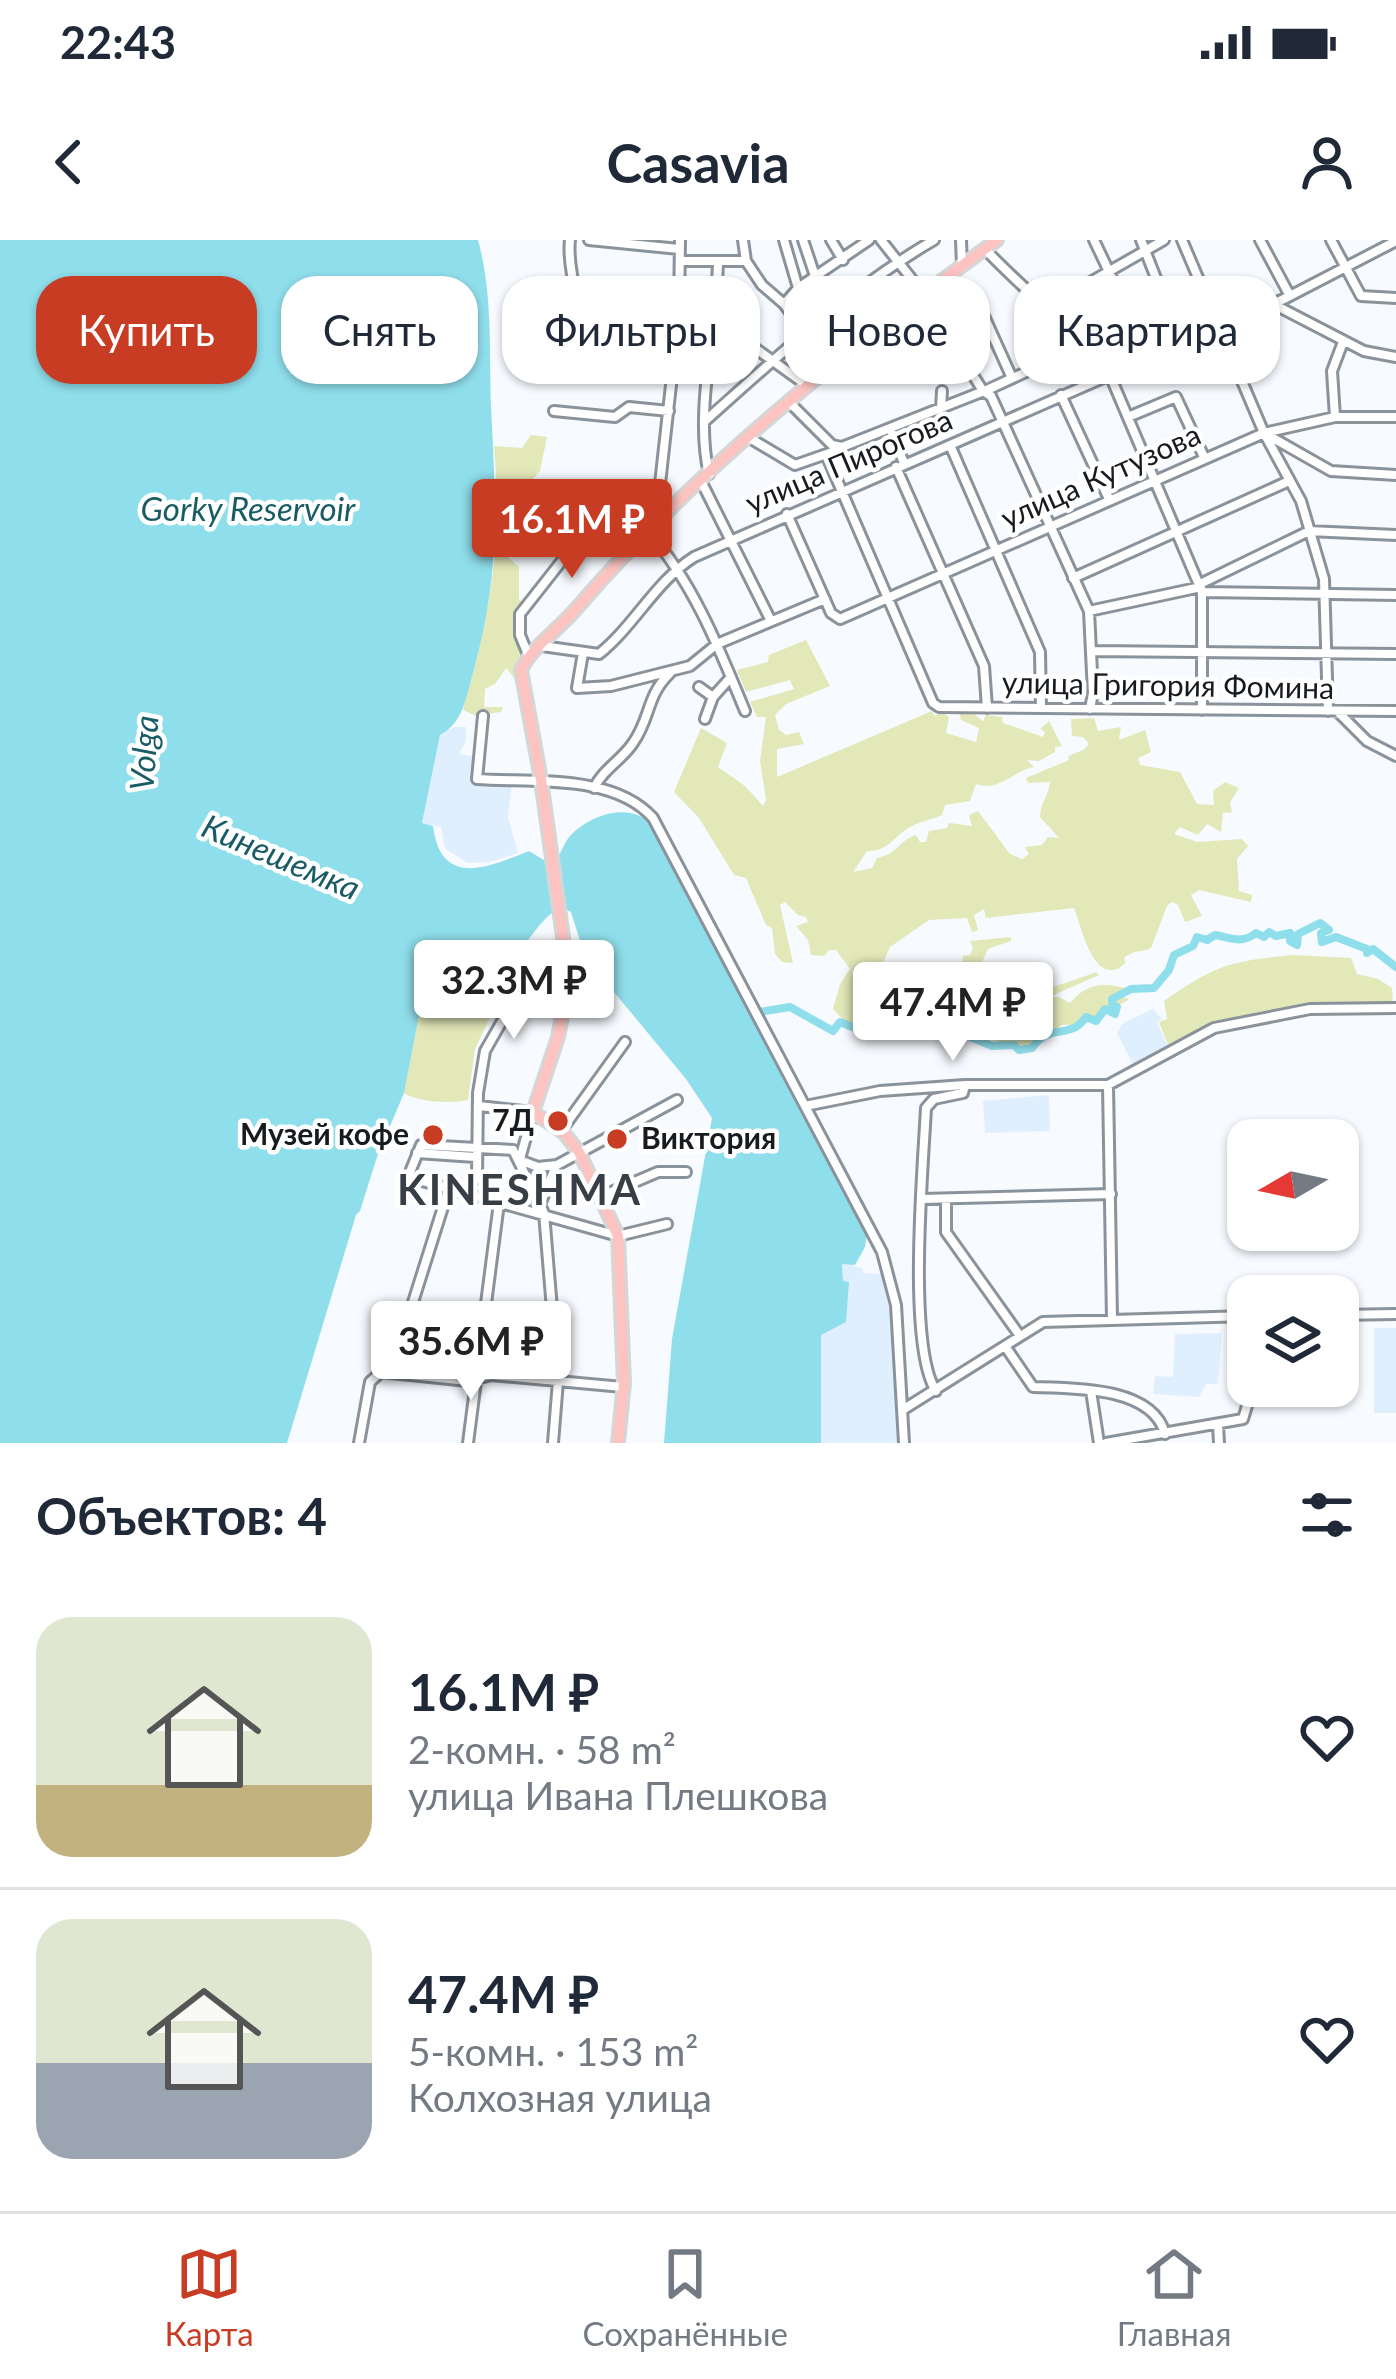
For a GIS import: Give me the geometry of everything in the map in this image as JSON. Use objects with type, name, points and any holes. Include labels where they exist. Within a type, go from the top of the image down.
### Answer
[{"type":"main road","points":[[948,276],[997,240]]},
{"type":"main road","points":[[618,1443],[623,1387],[618,1236],[579,1152],[561,1131],[532,1112],[568,992],[541,780],[521,670],[648,530],[805,384]]},
{"type":"street","points":[[570,240],[572,276]]},
{"type":"street","points":[[589,240],[680,244],[680,276]]},
{"type":"street","points":[[743,240],[746,261],[762,286],[784,304]]},
{"type":"street","points":[[784,240],[794,276]]},
{"type":"street","points":[[803,240],[815,276],[869,240]]},
{"type":"street","points":[[831,240],[843,260]]},
{"type":"street","points":[[880,240],[907,276]]},
{"type":"street","points":[[877,276],[934,240]]},
{"type":"street","points":[[961,240],[962,266]]},
{"type":"street","points":[[1094,240],[1114,276]]},
{"type":"street","points":[[1141,240],[1154,276]]},
{"type":"street","points":[[1105,276],[1164,240]]},
{"type":"street","points":[[1182,240],[1198,276]]},
{"type":"street","points":[[1260,240],[1290,296]]},
{"type":"street","points":[[1331,240],[1362,296],[1396,298]]},
{"type":"street","name":"улица Пирогова","points":[[1280,301],[1394,241]]},
{"type":"street","points":[[985,249],[1014,279]]},
{"type":"street","points":[[681,261],[746,261]]},
{"type":"street","points":[[718,261],[718,276]]},
{"type":"street","points":[[1280,308],[1364,352],[1396,357]]},
{"type":"street","points":[[748,437],[795,465],[983,391],[1012,378],[990,329]]},
{"type":"street","points":[[1336,417],[1331,371],[1343,342]]},
{"type":"street","points":[[704,422],[784,349]]},
{"type":"street","points":[[760,354],[784,370]]},
{"type":"street","points":[[648,530],[672,384]]},
{"type":"street","points":[[709,384],[705,478],[771,620]]},
{"type":"street","points":[[979,384],[1004,421],[1089,610],[1090,709]]},
{"type":"street","name":"улица Пирогова","points":[[584,653],[599,654],[623,634],[677,568],[732,538],[1086,384]]},
{"type":"street","points":[[1113,384],[1201,588],[1202,710]]},
{"type":"street","points":[[1244,384],[1310,531],[1325,596],[1332,711],[1367,741],[1396,756]]},
{"type":"street","points":[[941,408],[942,391]]},
{"type":"street","points":[[1061,395],[1109,499]]},
{"type":"street","points":[[1128,417],[1176,398],[1204,458]]},
{"type":"street","points":[[788,401],[838,449]]},
{"type":"street","points":[[554,411],[615,417],[629,407],[669,411]]},
{"type":"street","name":"улица Кутузова","points":[[825,599],[836,619],[1264,433],[1336,417],[1396,417]]},
{"type":"street","points":[[890,428],[941,574],[984,666],[987,708]]},
{"type":"street","points":[[1264,433],[1331,471],[1396,475]]},
{"type":"street","points":[[950,445],[1040,652],[1041,708]]},
{"type":"street","points":[[838,449],[828,459],[890,598]]},
{"type":"street","points":[[1073,578],[1289,481]]},
{"type":"street","points":[[529,657],[520,634],[520,614],[605,506],[648,530],[677,568],[745,711]]},
{"type":"street","points":[[542,646],[584,653],[577,688],[601,688],[690,666],[717,644],[825,599],[787,514]]},
{"type":"street","points":[[1201,588],[1310,531],[1396,535]]},
{"type":"street","points":[[1089,610],[1201,588],[1396,596]]},
{"type":"street","name":"улица Григория Фомина","points":[[890,598],[933,703],[940,707],[1396,711]]},
{"type":"street","points":[[1093,651],[1396,654]]},
{"type":"street","points":[[594,788],[604,771],[631,748],[652,692],[671,672]]},
{"type":"street","points":[[705,718],[713,697],[731,677]]},
{"type":"street","points":[[699,687],[713,697]]},
{"type":"street","points":[[483,716],[477,779],[566,780],[638,806],[653,818],[887,1265],[896,1305],[904,1443]]},
{"type":"street","points":[[476,1179],[478,1093],[485,1051],[525,981]]},
{"type":"street","points":[[806,1106],[880,1091],[965,1085],[1108,1085],[1214,1028],[1310,1009],[1396,1008]]},
{"type":"street","points":[[561,1131],[625,1042]]},
{"type":"street","points":[[937,1390],[924,1354],[926,1108],[934,1099],[963,1093],[965,1085]]},
{"type":"street","points":[[1108,1085],[1112,1319]]},
{"type":"street","points":[[520,1160],[538,1167],[557,1165],[677,1100]]},
{"type":"street","points":[[479,1106],[532,1112],[517,1148],[544,1214],[558,1381],[553,1443]]},
{"type":"street","points":[[517,1148],[476,1152],[422,1144],[408,1177],[618,1236],[667,1224]]},
{"type":"street","points":[[540,1203],[557,1165]]},
{"type":"street","points":[[602,1196],[658,1172],[686,1172]]},
{"type":"street","points":[[387,1372],[449,1188]]},
{"type":"street","points":[[922,1198],[1111,1194]]},
{"type":"street","points":[[946,1200],[946,1232],[1020,1336]]},
{"type":"street","points":[[468,1443],[499,1203]]},
{"type":"street","points":[[1359,1315],[1396,1314]]},
{"type":"street","points":[[904,1409],[1045,1322],[1227,1316]]},
{"type":"street","points":[[1005,1346],[1033,1387],[1111,1390],[1152,1412],[1165,1434]]},
{"type":"street","points":[[359,1443],[371,1379],[387,1372],[464,1381],[491,1375],[623,1387]]},
{"type":"street","points":[[1090,1391],[1103,1443],[1218,1425],[1245,1417],[1248,1407]]},
{"type":"street","points":[[1218,1425],[1219,1443]]},
{"type":"shaded area","points":[[466,727],[459,754],[477,757],[478,776],[512,783],[508,817],[518,853],[467,863],[445,848],[441,827],[422,823],[440,735]]},
{"type":"shaded area","points":[[1153,1009],[1162,1019],[1157,1022],[1169,1049],[1134,1067],[1117,1033],[1123,1023]]},
{"type":"shaded area","points":[[1049,1095],[1050,1131],[985,1133],[983,1101]]},
{"type":"shaded area","points":[[842,1263],[862,1268],[863,1273],[884,1274],[894,1347],[898,1443],[821,1443],[821,1334],[846,1321],[848,1282],[843,1282]]},
{"type":"shaded area","points":[[1374,1328],[1396,1328],[1396,1413],[1374,1413]]},
{"type":"shaded area","points":[[1222,1333],[1218,1384],[1206,1384],[1199,1397],[1153,1394],[1155,1376],[1173,1377],[1175,1334]]},
{"type":"green space","points":[[531,435],[547,437],[540,471],[524,489],[513,490],[511,505],[523,507],[508,557],[519,567],[524,655],[516,662],[516,680],[506,668],[485,689],[484,707],[503,707],[501,712],[486,714],[485,720],[463,710],[492,580],[497,516],[494,446],[522,448]]},
{"type":"green space","points":[[806,640],[830,686],[786,704],[775,715],[779,730],[786,735],[799,732],[804,744],[777,749],[777,777],[932,711],[935,716],[941,711],[949,717],[946,733],[976,742],[979,728],[961,720],[959,713],[974,714],[983,721],[986,715],[1002,717],[1003,723],[1043,737],[1045,732],[1040,729],[1049,721],[1062,746],[1039,761],[1027,760],[1034,767],[998,783],[976,784],[970,801],[945,805],[942,815],[912,826],[881,849],[867,851],[853,872],[872,868],[877,858],[916,835],[926,842],[929,831],[947,828],[949,823],[972,826],[969,815],[978,811],[1010,854],[1022,859],[1029,854],[1025,847],[1042,845],[1048,837],[1059,838],[1040,817],[1050,782],[1028,783],[1026,778],[1083,750],[1089,744],[1083,737],[1072,736],[1071,719],[1094,718],[1098,731],[1121,727],[1119,740],[1145,730],[1151,752],[1138,758],[1140,765],[1180,772],[1197,804],[1214,805],[1213,791],[1225,782],[1239,788],[1230,802],[1232,812],[1223,813],[1221,832],[1207,824],[1198,835],[1180,827],[1174,834],[1197,842],[1242,839],[1248,846],[1237,859],[1239,891],[1252,895],[1251,902],[1199,890],[1191,895],[1202,916],[1185,922],[1172,902],[1151,948],[1132,953],[1119,968],[1109,970],[1094,958],[1074,908],[986,918],[984,909],[974,915],[978,930],[972,932],[967,918],[929,920],[890,947],[878,974],[929,984],[962,969],[963,956],[973,948],[970,941],[1011,937],[988,949],[973,991],[1036,991],[1096,972],[1099,975],[1049,997],[1070,1003],[1094,986],[1125,988],[1120,996],[1129,999],[1123,1003],[1080,1025],[1061,1025],[1037,1042],[1015,1044],[907,1022],[846,1021],[833,1009],[850,969],[836,950],[811,955],[808,940],[796,926],[808,922],[806,917],[785,902],[780,905],[793,963],[782,962],[775,954],[772,928],[766,925],[746,878],[734,875],[699,818],[674,792],[701,728],[727,743],[718,767],[763,806],[760,761],[766,717],[757,717],[750,702],[794,689],[790,680],[746,692],[737,670],[768,662],[769,655]]},
{"type":"green space","points":[[1293,955],[1351,958],[1357,974],[1392,988],[1393,1006],[1278,1011],[1222,1023],[1168,1045],[1159,1022],[1167,1019],[1164,1001],[1224,967]]},
{"type":"green space","points":[[433,974],[497,985],[501,994],[475,1049],[468,1100],[434,1101],[404,1093],[426,979]]},
{"type":"water","name":"Gorky Reservoir","points":[[0,240],[478,240],[489,323],[495,509],[492,571],[468,692],[459,717],[440,735],[422,823],[433,826],[446,859],[469,868],[529,851],[547,862],[555,861],[578,829],[609,814],[631,813],[650,823],[867,1234],[855,1265],[842,1264],[843,1281],[849,1282],[846,1322],[821,1335],[821,1443],[664,1443],[672,1339],[712,1118],[686,1079],[585,957],[571,912],[561,907],[534,932],[496,987],[439,974],[426,979],[404,1093],[356,1215],[287,1443],[0,1443]]},
{"type":"waterway","points":[[759,1012],[790,1007],[833,1031],[840,1022],[855,1028],[869,1019],[903,1028],[961,1033],[992,1046],[1014,1045],[1019,1050],[1073,1028],[1086,1017],[1096,1021],[1105,1009],[1115,1014],[1112,999],[1131,989],[1154,988],[1174,955],[1193,946],[1197,937],[1240,939],[1256,933],[1264,937],[1269,932],[1276,936],[1290,933],[1290,941],[1297,945],[1298,934],[1320,923],[1329,930],[1321,933],[1322,942],[1336,937],[1367,953],[1373,949],[1396,967]]},
{"type":"place","name":"7Д","points":[[558,1121]]},
{"type":"place","name":"Музей кофе","points":[[433,1135]]},
{"type":"place","name":"Виктория","points":[[617,1139]]},
{"type":"district","name":"KINESHMA","points":[[520,1190]]},
{"type":"water label","name":"Volga","points":[[144,753]]},
{"type":"water label","name":"Кинешемка","points":[[281,857]]}]
